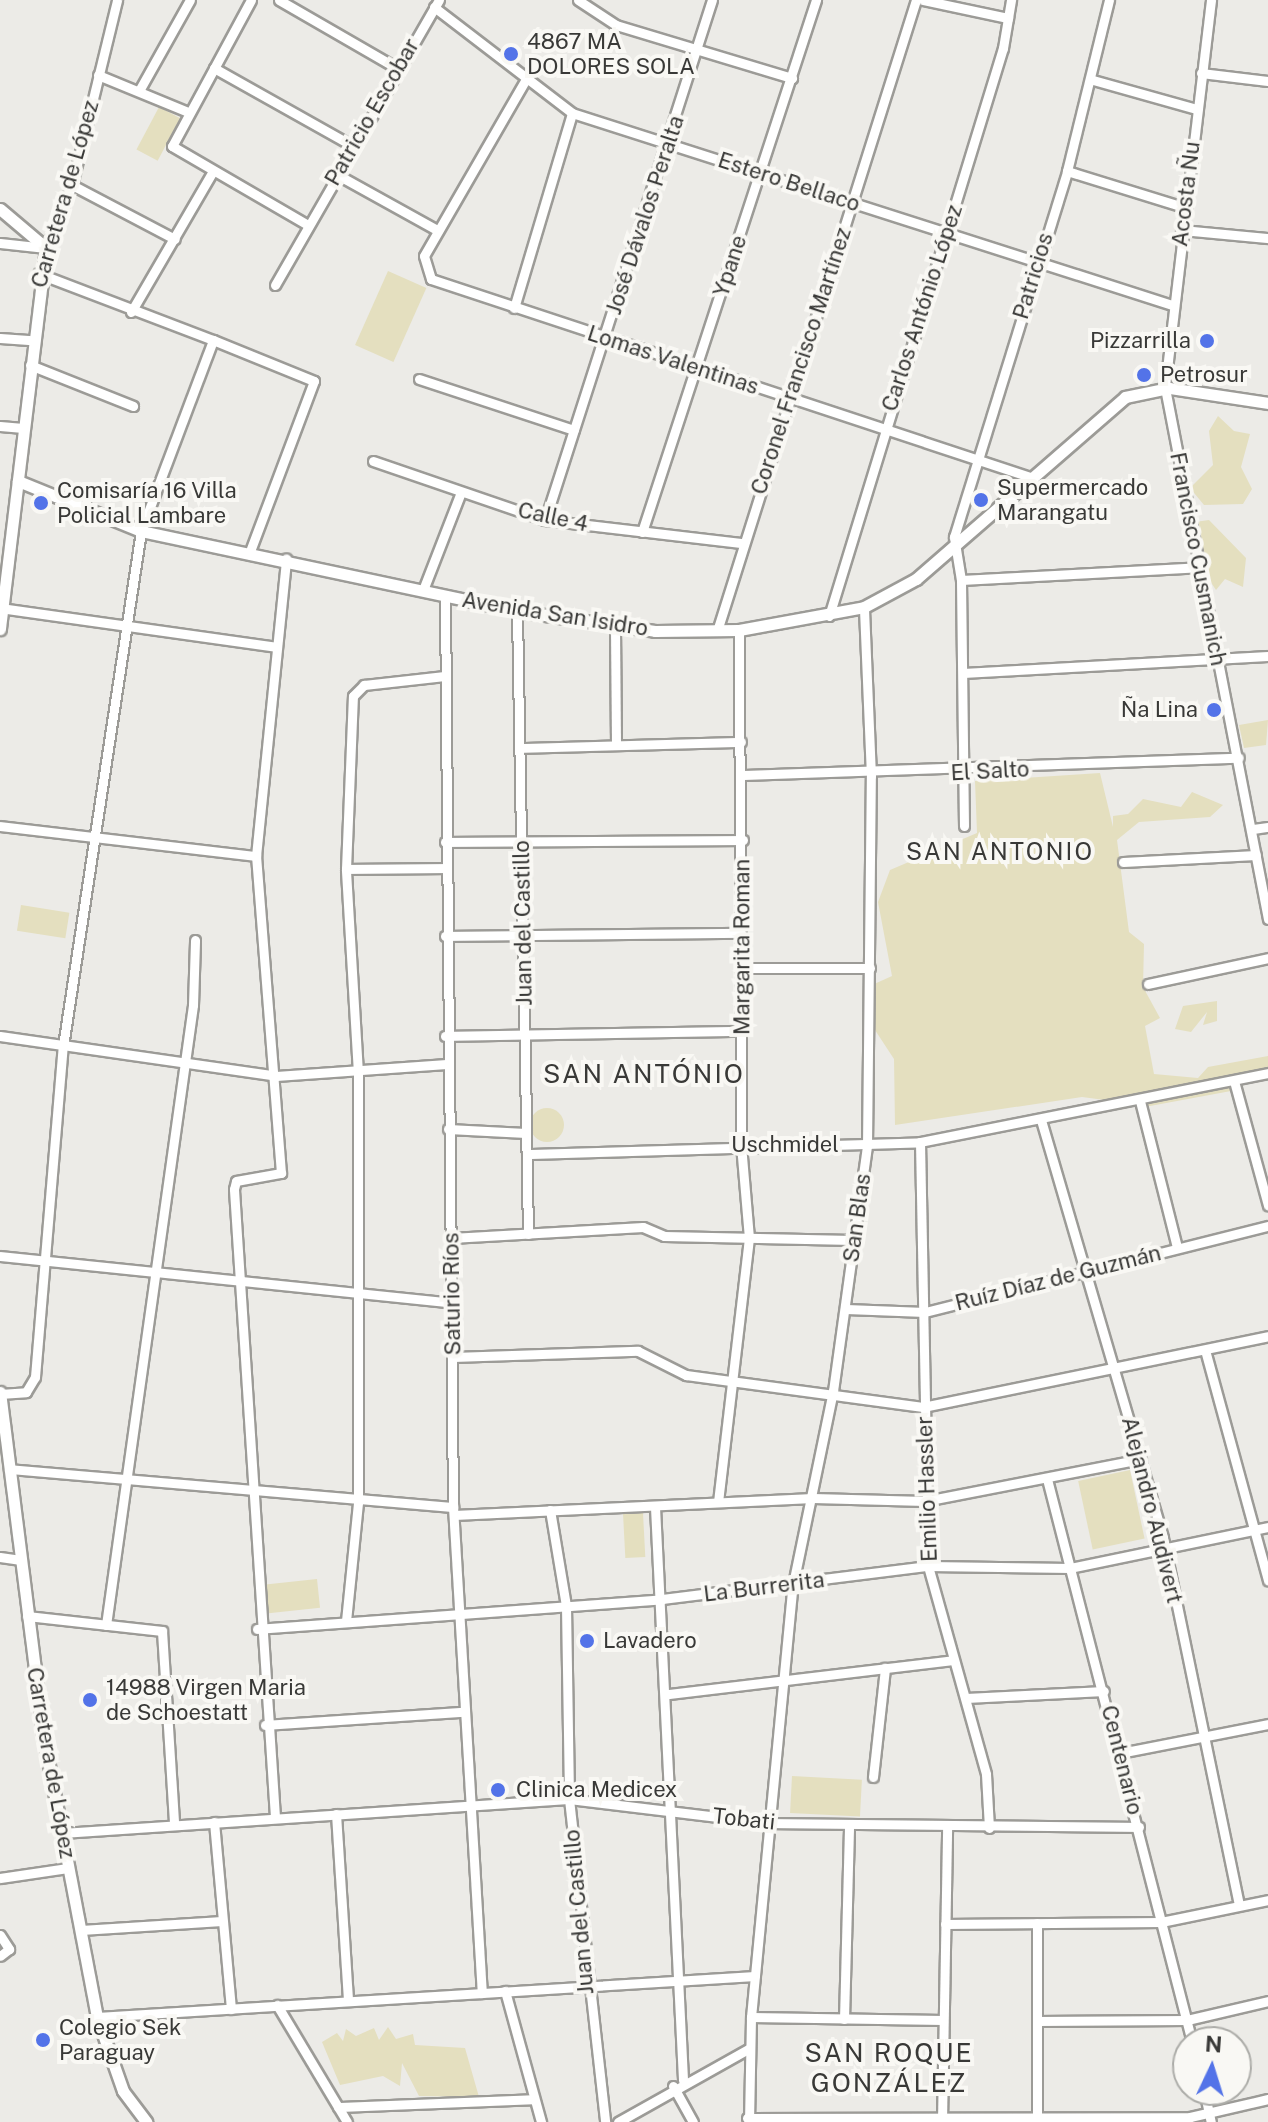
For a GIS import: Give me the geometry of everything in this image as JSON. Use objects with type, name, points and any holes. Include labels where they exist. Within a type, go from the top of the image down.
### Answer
[{"type":"main road","points":[[0,209],[46,248]]},
{"type":"main road","name":"Carretera de López","points":[[0,629],[6,521],[18,481],[38,273],[46,248]]},
{"type":"main road","name":"Avenida San Isidro","points":[[18,481],[141,531],[286,559],[517,611],[615,628],[739,630],[829,616],[864,607],[953,550],[1030,477],[1125,397],[1165,388],[1268,403]]},
{"type":"main road","name":"Carretera de López","points":[[0,1393],[27,1616],[68,1868],[97,2017],[123,2091],[146,2122]]},
{"type":"street","name":"Carretera de López","points":[[46,248],[72,185],[117,0]]},
{"type":"street","points":[[140,89],[190,0]]},
{"type":"street","points":[[251,0],[172,146],[212,173],[308,225]]},
{"type":"street","points":[[279,0],[395,67]]},
{"type":"street","points":[[578,0],[610,23],[792,78]]},
{"type":"street","name":"José Dávalos Peralta","points":[[545,520],[669,144],[712,0]]},
{"type":"street","name":"Ypane","points":[[642,532],[816,0]]},
{"type":"street","name":"Coronel Francisco Martínez","points":[[717,631],[741,543],[916,0]]},
{"type":"street","points":[[923,0],[1008,18]]},
{"type":"street","name":"Carlos António López","points":[[829,616],[883,429],[946,233],[1011,0]]},
{"type":"street","name":"Patricios","points":[[953,550],[978,457],[1093,80],[1109,0]]},
{"type":"street","name":"Acosta Ñu","points":[[1165,388],[1183,207],[1211,0]]},
{"type":"street","name":"Patricio Escobar","points":[[275,285],[395,67],[437,4]]},
{"type":"street","name":"Estero Bellaco","points":[[437,4],[526,79],[572,113],[1172,305]]},
{"type":"street","points":[[214,68],[353,146]]},
{"type":"street","points":[[1201,73],[1268,81]]},
{"type":"street","points":[[98,75],[140,89],[188,112]]},
{"type":"street","points":[[336,174],[437,230],[526,79]]},
{"type":"street","points":[[1093,80],[1196,109]]},
{"type":"street","points":[[514,308],[572,113]]},
{"type":"street","points":[[1067,171],[1183,207]]},
{"type":"street","points":[[131,312],[212,173]]},
{"type":"street","points":[[72,185],[175,239]]},
{"type":"street","name":"Lomas Valentinas","points":[[437,230],[424,270],[454,289],[978,457],[1030,477]]},
{"type":"street","points":[[1181,230],[1268,238]]},
{"type":"street","points":[[0,243],[46,248]]},
{"type":"street","points":[[38,273],[131,312],[309,377],[315,389],[249,554]]},
{"type":"street","points":[[0,338],[32,340]]},
{"type":"street","points":[[0,1393],[26,1392],[33,1384],[63,1046],[141,531],[213,340]]},
{"type":"street","points":[[30,365],[133,406]]},
{"type":"street","points":[[419,379],[574,430]]},
{"type":"street","name":"Francisco Cusmanich","points":[[1165,388],[1253,829],[1268,919]]},
{"type":"street","points":[[0,426],[23,428]]},
{"type":"street","name":"Calle 4","points":[[373,461],[545,520],[741,543]]},
{"type":"street","points":[[423,590],[461,492]]},
{"type":"street","points":[[953,550],[961,580],[964,826]]},
{"type":"street","points":[[275,1817],[257,1629],[242,1280],[234,1184],[281,1176],[276,1076],[256,856],[286,559]]},
{"type":"street","points":[[961,580],[1199,567]]},
{"type":"street","name":"Saturio Ríos","points":[[445,595],[445,1036],[451,1238],[453,1511],[482,1993]]},
{"type":"street","name":"San Blas","points":[[747,2120],[748,2049],[768,1823],[787,1679],[793,1584],[833,1391],[867,1146],[871,776],[864,607]]},
{"type":"street","points":[[1,608],[127,629],[276,647]]},
{"type":"street","name":"Juan del Castillo","points":[[517,611],[528,1234]]},
{"type":"street","points":[[615,628],[616,745]]},
{"type":"street","name":"Margarita Roman","points":[[718,1502],[749,1238],[741,1144],[743,840],[739,630]]},
{"type":"street","points":[[963,673],[1218,663],[1268,656]]},
{"type":"street","points":[[346,1621],[358,1502],[358,1073],[346,869],[353,696],[364,685],[444,676]]},
{"type":"street","points":[[520,748],[741,742]]},
{"type":"street","name":"El Salto","points":[[741,775],[965,773],[1239,758]]},
{"type":"street","points":[[0,826],[256,856]]},
{"type":"street","points":[[1253,829],[1268,827]]},
{"type":"street","points":[[445,842],[743,840]]},
{"type":"street","points":[[1123,862],[1256,855]]},
{"type":"street","points":[[346,869],[446,868]]},
{"type":"street","points":[[445,936],[741,933]]},
{"type":"street","points":[[106,1625],[121,1482],[184,1063],[195,940]]},
{"type":"street","points":[[1148,984],[1268,958]]},
{"type":"street","points":[[742,968],[870,968]]},
{"type":"street","points":[[445,1036],[741,1031]]},
{"type":"street","points":[[0,1036],[276,1076],[358,1073],[447,1064]]},
{"type":"street","name":"Uschmidel","points":[[527,1154],[741,1144],[867,1146],[920,1142],[1140,1101],[1268,1073]]},
{"type":"street","points":[[1234,1081],[1268,1205]]},
{"type":"street","points":[[1140,1101],[1177,1247]]},
{"type":"street","name":"Alejandro Audivert","points":[[1041,1120],[1165,1548],[1239,1905]]},
{"type":"street","points":[[448,1129],[526,1133]]},
{"type":"street","name":"Emilio Hassler","points":[[920,1142],[928,1566],[988,1782],[989,1828]]},
{"type":"street","name":"Ruíz Díaz de Guzmán","points":[[846,1309],[925,1312],[1268,1226]]},
{"type":"street","points":[[451,1238],[643,1227],[664,1236],[853,1240]]},
{"type":"street","points":[[0,1256],[44,1258],[152,1273],[452,1303]]},
{"type":"street","points":[[453,1357],[638,1351],[686,1375],[833,1391],[923,1407],[1268,1336]]},
{"type":"street","points":[[1205,1350],[1257,1529],[1268,1581]]},
{"type":"street","points":[[9,1469],[253,1495],[453,1511],[655,1507],[813,1498],[925,1501],[1141,1459]]},
{"type":"street","name":"Centenario","points":[[1047,1479],[1188,2026]]},
{"type":"street","points":[[655,1507],[669,1694],[683,2080]]},
{"type":"street","name":"Juan del Castillo","points":[[550,1510],[566,1606],[569,1799],[585,1986],[605,2122]]},
{"type":"street","name":"La Burrerita","points":[[257,1629],[662,1599],[928,1566],[1070,1568],[1268,1527]]},
{"type":"street","points":[[0,1557],[21,1560]]},
{"type":"street","points":[[27,1616],[162,1631],[174,1824]]},
{"type":"street","points":[[669,1694],[953,1660]]},
{"type":"street","points":[[873,1777],[885,1668]]},
{"type":"street","points":[[966,1698],[1104,1691]]},
{"type":"street","points":[[265,1725],[463,1712]]},
{"type":"street","points":[[1120,1753],[1268,1724]]},
{"type":"street","name":"Tobati","points":[[62,1833],[569,1799],[768,1823],[849,1827],[1139,1827]]},
{"type":"street","points":[[336,1814],[348,2001]]},
{"type":"street","points":[[214,1822],[231,2009]]},
{"type":"street","points":[[844,2019],[849,1827]]},
{"type":"street","points":[[942,2117],[947,1829]]},
{"type":"street","points":[[0,1878],[68,1868]]},
{"type":"street","points":[[945,1924],[1161,1922],[1268,1900]]},
{"type":"street","points":[[81,1930],[222,1921]]},
{"type":"street","points":[[1037,1923],[1037,2117]]},
{"type":"street","points":[[0,1935],[8,1944],[0,1956]]},
{"type":"street","points":[[97,2017],[755,1976]]},
{"type":"street","points":[[505,1991],[541,2122]]},
{"type":"street","points":[[1037,2021],[1187,2020],[1268,2001]]},
{"type":"street","points":[[277,2005],[347,2122]]},
{"type":"street","points":[[751,2017],[943,2020]]},
{"type":"street","points":[[618,2122],[683,2080],[748,2049]]},
{"type":"street","points":[[673,2086],[693,2122]]},
{"type":"street","points":[[338,2107],[534,2099]]},
{"type":"street","points":[[747,2120],[942,2117],[1132,2119],[1208,2111],[1268,2099]]},
{"type":"street","points":[[1207,2106],[1211,2122]]},
{"type":"shaded area","points":[[159,107],[180,118],[158,161],[136,149]]},
{"type":"shaded area","points":[[388,271],[426,288],[393,362],[355,345]]},
{"type":"shaded area","points":[[1218,416],[1234,431],[1250,434],[1241,467],[1252,489],[1243,504],[1204,505],[1190,488],[1213,465],[1209,431]]},
{"type":"shaded area","points":[[1209,520],[1246,558],[1243,587],[1225,579],[1216,590],[1212,584],[1195,548],[1195,522]]},
{"type":"shaded area","points":[[1268,720],[1266,745],[1244,748],[1239,725]]},
{"type":"shaded area","points":[[1100,773],[1113,827],[1113,816],[1128,814],[1143,799],[1181,807],[1192,792],[1223,805],[1210,817],[1139,822],[1117,840],[1129,932],[1144,944],[1143,987],[1160,1018],[1145,1026],[1154,1074],[1198,1078],[1208,1067],[1268,1056],[1268,1074],[1231,1091],[1150,1106],[1082,1097],[895,1125],[894,1059],[873,1027],[872,985],[892,976],[878,902],[890,870],[977,833],[975,781]]},
{"type":"shaded area","points":[[21,905],[69,913],[65,938],[17,931]]},
{"type":"shaded area","points":[[1217,1001],[1217,1021],[1203,1025],[1207,1012],[1191,1032],[1175,1029],[1183,1006]]},
{"type":"shaded area","points":[[547,1108],[559,1113],[564,1125],[559,1137],[547,1142],[535,1137],[530,1125],[535,1113]]},
{"type":"shaded area","points":[[1130,1470],[1145,1538],[1093,1549],[1078,1481]]},
{"type":"shaded area","points":[[643,1513],[645,1557],[625,1558],[623,1514]]},
{"type":"shaded area","points":[[317,1579],[320,1608],[266,1613],[263,1585]]},
{"type":"shaded area","points":[[792,1776],[862,1780],[860,1817],[790,1813]]},
{"type":"shaded area","points":[[388,2027],[396,2039],[413,2034],[415,2045],[465,2048],[479,2097],[419,2096],[402,2063],[400,2086],[383,2076],[340,2085],[322,2042],[337,2033],[343,2041],[346,2029],[356,2036],[374,2028],[379,2040]]},
{"type":"place","name":"4867 MA DOLORES SOLA","points":[[511,54]]},
{"type":"place","name":"Pizzarrilla","points":[[1207,341]]},
{"type":"place","name":"Petrosur","points":[[1144,375]]},
{"type":"place","name":"Supermercado Marangatu","points":[[981,500]]},
{"type":"place","name":"Comisaría 16 Villa Policial Lambare","points":[[41,503]]},
{"type":"place","name":"Ña Lina","points":[[1214,710]]},
{"type":"place","name":"Lavadero","points":[[587,1641]]},
{"type":"place","name":"14988 Virgen Maria de Schoestatt","points":[[90,1700]]},
{"type":"place","name":"Clinica Medicex","points":[[498,1790]]},
{"type":"place","name":"Colegio Sek Paraguay","points":[[43,2040]]},
{"type":"district","name":"SAN ANTONIO","points":[[1000,852]]},
{"type":"district","name":"SAN ANTÓNIO","points":[[644,1074]]},
{"type":"district","name":"SAN ROQUE GONZÁLEZ","points":[[889,2068]]}]
